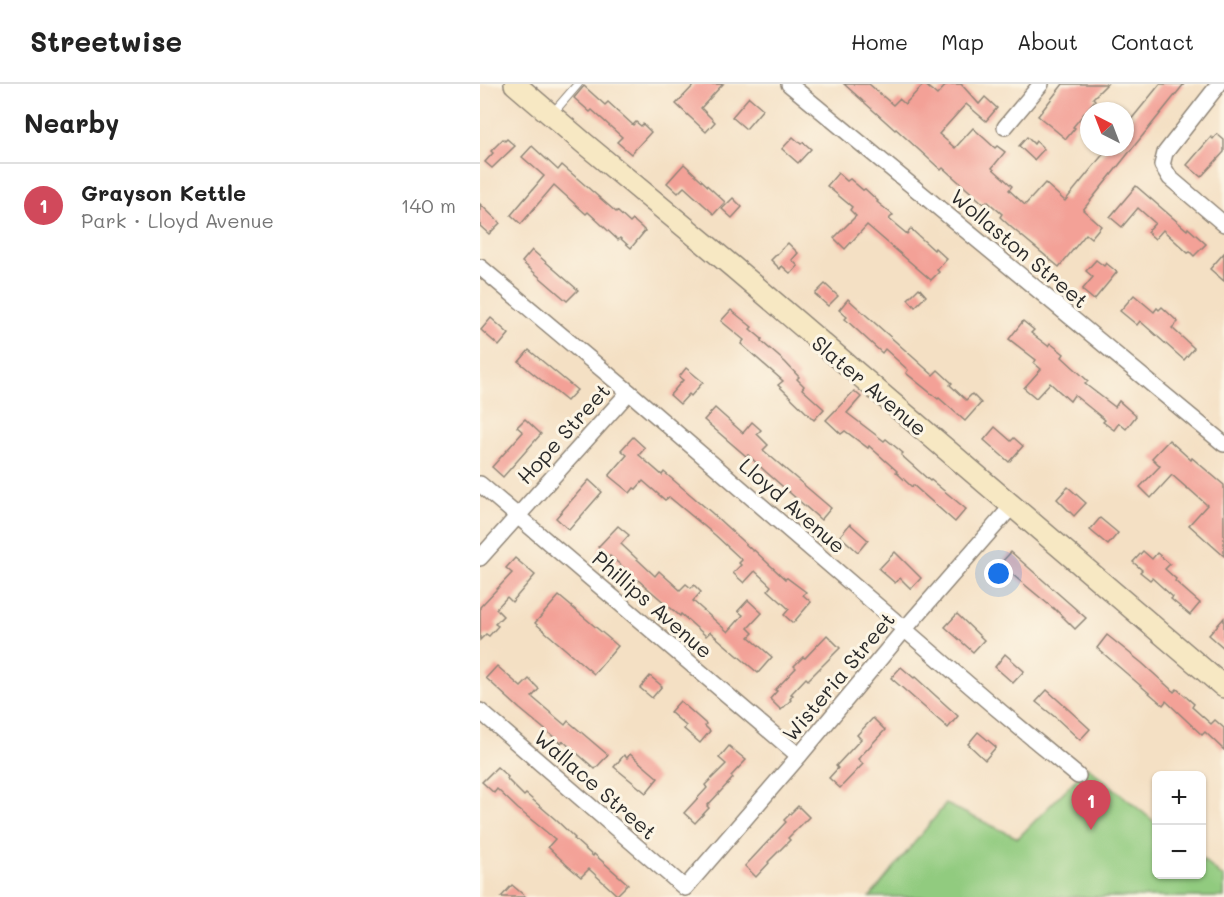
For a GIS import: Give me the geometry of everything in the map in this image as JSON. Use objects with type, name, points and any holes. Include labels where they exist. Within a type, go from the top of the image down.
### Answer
[{"type":"street","name":"Slater Avenue","points":[[515,84],[733,267],[1224,687]]},
{"type":"street","name":"Wollaston Street","points":[[789,84],[1224,444]]},
{"type":"street","points":[[1220,84],[1165,153],[1162,165],[1170,178],[1224,224]]},
{"type":"street","points":[[1005,127],[1032,87]]},
{"type":"street","name":"Lloyd Avenue","points":[[480,267],[1078,776]]},
{"type":"street","name":"Hope Street","points":[[480,558],[629,392]]},
{"type":"street","name":"Phillips Avenue","points":[[480,484],[799,756]]},
{"type":"street","name":"Wisteria Street","points":[[698,873],[1012,506]]},
{"type":"street","name":"Wallace Street","points":[[480,711],[681,893],[698,873]]},
{"type":"lane","points":[[551,115],[578,84]]},
{"type":"green space","points":[[1088,767],[1152,820],[1152,879],[1206,879],[1206,862],[1224,878],[1224,897],[870,897],[946,804],[1018,838]]},
{"type":"building","points":[[695,84],[723,84],[701,108],[715,122],[706,132],[676,104]]},
{"type":"building","points":[[844,84],[869,84],[893,105],[899,99],[905,104],[924,84],[937,95],[947,84],[961,84],[979,104],[985,97],[997,108],[986,121],[966,104],[939,134],[955,148],[973,128],[995,148],[997,146],[1005,152],[992,168],[1012,186],[1009,190],[1025,205],[1045,183],[1065,201],[1102,156],[1126,156],[1083,210],[1101,226],[1091,238],[1086,234],[1059,267],[1000,217],[1002,214],[987,201],[984,204]]},
{"type":"building","points":[[1063,84],[1107,84],[1093,98],[1095,100],[1093,102],[1080,102],[1080,118],[1066,139],[1038,116]]},
{"type":"building","points":[[1160,84],[1184,84],[1134,146],[1134,116]]},
{"type":"building","points":[[584,86],[605,105],[608,102],[633,125],[636,122],[641,126],[643,124],[651,132],[631,154],[617,142],[622,137],[592,110],[590,112],[574,98]]},
{"type":"building","points":[[749,97],[763,109],[746,129],[732,117]]},
{"type":"building","points":[[1217,134],[1224,140],[1224,152],[1201,177],[1187,165],[1211,137],[1213,139]]},
{"type":"building","points":[[793,137],[811,149],[798,163],[782,149]]},
{"type":"building","points":[[1027,137],[1034,144],[1036,141],[1044,149],[1034,160],[1019,146]]},
{"type":"building","points":[[503,139],[505,141],[507,139],[515,146],[492,168],[485,162],[493,153],[491,151]]},
{"type":"building","points":[[532,146],[558,170],[562,165],[616,212],[630,223],[633,220],[645,231],[631,248],[620,238],[618,240],[588,212],[586,214],[554,185],[521,224],[511,215],[544,176],[522,157]]},
{"type":"building","points":[[684,164],[725,202],[714,214],[684,187],[678,193],[667,183]]},
{"type":"building","points":[[838,173],[847,181],[850,179],[863,190],[865,189],[893,215],[889,219],[907,234],[911,229],[947,259],[931,280],[867,225],[845,249],[834,238],[856,216],[850,210],[852,207],[827,186]]},
{"type":"building","points":[[1136,186],[1206,244],[1194,256],[1163,230],[1155,239],[1147,232],[1155,223],[1138,208],[1122,227],[1110,217]]},
{"type":"building","points":[[733,198],[742,207],[732,218],[722,209]]},
{"type":"building","points":[[480,204],[500,223],[489,234],[480,226]]},
{"type":"building","points":[[788,243],[798,253],[792,260],[798,266],[791,274],[782,266],[780,269],[771,260]]},
{"type":"building","points":[[532,250],[578,290],[567,301],[522,262]]},
{"type":"building","points":[[1224,253],[1224,281],[1210,269]]},
{"type":"building","points":[[1096,260],[1104,266],[1106,263],[1117,272],[1094,300],[1082,290],[1093,277],[1086,271]]},
{"type":"building","points":[[825,284],[838,296],[828,306],[815,294]]},
{"type":"building","points":[[919,288],[926,296],[915,307],[908,299]]},
{"type":"building","points":[[1134,295],[1154,312],[1157,308],[1159,310],[1162,307],[1178,322],[1172,328],[1194,348],[1184,360],[1140,321],[1137,325],[1120,311]]},
{"type":"building","points":[[848,299],[933,375],[938,370],[966,400],[972,394],[981,403],[965,421],[906,373],[908,370],[885,349],[882,353],[845,319],[847,317],[839,310]]},
{"type":"building","points":[[731,310],[752,327],[750,329],[762,339],[761,341],[785,362],[799,377],[797,379],[804,386],[802,389],[824,409],[814,420],[778,385],[783,381],[741,344],[744,340],[721,321]]},
{"type":"building","points":[[491,318],[509,334],[499,346],[481,330]]},
{"type":"building","points":[[1023,321],[1034,330],[1031,333],[1048,346],[1050,343],[1064,354],[1062,357],[1088,381],[1085,384],[1115,407],[1119,401],[1136,416],[1126,429],[1119,423],[1114,430],[1074,395],[1070,401],[1050,383],[1036,398],[1024,388],[1041,369],[1034,363],[1036,360],[1009,339]]},
{"type":"building","points":[[529,350],[577,390],[567,401],[519,362]]},
{"type":"building","points":[[686,368],[703,382],[691,396],[689,394],[680,404],[670,395],[683,380],[679,377]]},
{"type":"building","points":[[854,391],[861,397],[847,413],[884,441],[886,439],[930,481],[966,509],[955,522],[913,485],[912,487],[869,446],[868,448],[845,431],[841,434],[826,420]]},
{"type":"building","points":[[715,408],[743,433],[752,422],[761,430],[757,434],[768,445],[763,450],[831,508],[821,520],[748,455],[746,456],[704,420]]},
{"type":"building","points":[[525,419],[541,434],[503,477],[492,467],[523,432],[517,427]]},
{"type":"building","points":[[995,427],[1011,441],[1014,438],[1023,446],[1009,462],[984,440]]},
{"type":"building","points":[[633,437],[645,448],[639,455],[662,475],[664,472],[785,579],[787,578],[806,592],[803,595],[811,602],[793,623],[784,615],[789,609],[768,590],[771,586],[755,571],[744,583],[733,573],[741,565],[739,563],[742,560],[669,497],[665,500],[643,481],[630,493],[609,476],[627,455],[621,450]]},
{"type":"building","points":[[1169,440],[1224,485],[1224,556],[1189,525],[1207,505],[1172,475],[1151,498],[1140,487],[1160,466],[1152,458]]},
{"type":"building","points":[[589,480],[602,492],[569,530],[556,518]]},
{"type":"building","points":[[1068,487],[1086,503],[1074,516],[1057,499]]},
{"type":"building","points":[[1100,518],[1118,533],[1108,545],[1090,530]]},
{"type":"building","points":[[850,524],[868,540],[858,552],[840,536]]},
{"type":"building","points":[[618,526],[629,535],[621,544],[655,576],[659,571],[680,590],[686,584],[691,588],[694,585],[701,592],[693,601],[728,632],[743,615],[738,611],[748,600],[762,613],[748,628],[753,633],[749,637],[772,657],[758,673],[710,632],[706,636],[681,614],[680,616],[610,556],[606,560],[598,552],[600,549],[598,547]]},
{"type":"building","points":[[1143,551],[1152,559],[1157,553],[1170,564],[1165,569],[1200,603],[1190,615],[1152,578],[1150,580],[1140,572],[1142,570],[1133,562]]},
{"type":"building","points":[[895,552],[921,578],[911,589],[900,578],[895,583],[879,569]]},
{"type":"building","points":[[1011,552],[1086,618],[1075,629],[1001,563]]},
{"type":"building","points":[[515,558],[535,575],[512,602],[507,597],[496,609],[503,616],[495,624],[498,626],[489,636],[486,634],[480,640],[480,607],[512,573],[506,568]]},
{"type":"building","points":[[559,596],[618,646],[594,674],[535,623]]},
{"type":"building","points":[[957,614],[984,640],[973,652],[945,627]]},
{"type":"building","points":[[1224,618],[1224,648],[1209,635]]},
{"type":"building","points":[[827,635],[840,648],[808,680],[806,678],[791,694],[793,695],[791,700],[781,710],[770,699],[777,691],[775,690],[796,668],[794,666]]},
{"type":"building","points":[[1107,635],[1174,692],[1177,689],[1211,724],[1215,720],[1224,728],[1224,750],[1205,732],[1202,735],[1166,701],[1163,705],[1097,648]]},
{"type":"building","points":[[1005,654],[1024,671],[1013,683],[995,667]]},
{"type":"building","points":[[497,666],[521,687],[529,679],[539,689],[532,697],[565,725],[568,721],[608,755],[595,769],[563,741],[561,743],[486,678]]},
{"type":"building","points":[[901,667],[958,716],[948,728],[891,678]]},
{"type":"building","points":[[650,676],[662,686],[652,698],[640,688]]},
{"type":"building","points":[[1047,690],[1090,729],[1080,740],[1036,702]]},
{"type":"building","points":[[680,701],[706,724],[705,726],[710,731],[700,743],[670,712]]},
{"type":"building","points":[[873,718],[885,730],[858,759],[863,764],[840,788],[829,778],[838,768],[836,766],[861,739],[857,735]]},
{"type":"building","points":[[978,732],[996,747],[985,760],[968,744]]},
{"type":"building","points":[[729,746],[746,760],[695,823],[684,813],[707,788],[705,785],[726,764],[719,758]]},
{"type":"building","points":[[630,754],[658,778],[646,793],[614,767],[624,755],[627,758]]},
{"type":"building","points":[[497,767],[524,796],[526,794],[593,856],[594,854],[628,884],[617,895],[589,869],[581,877],[568,866],[548,847],[555,839],[497,789],[494,793],[482,782]]},
{"type":"building","points":[[798,806],[809,817],[788,838],[790,840],[756,877],[745,866]]},
{"type":"building","points":[[512,885],[526,897],[501,897]]},
{"type":"place","name":"Grayson Kettle","points":[[1091,830]]}]
